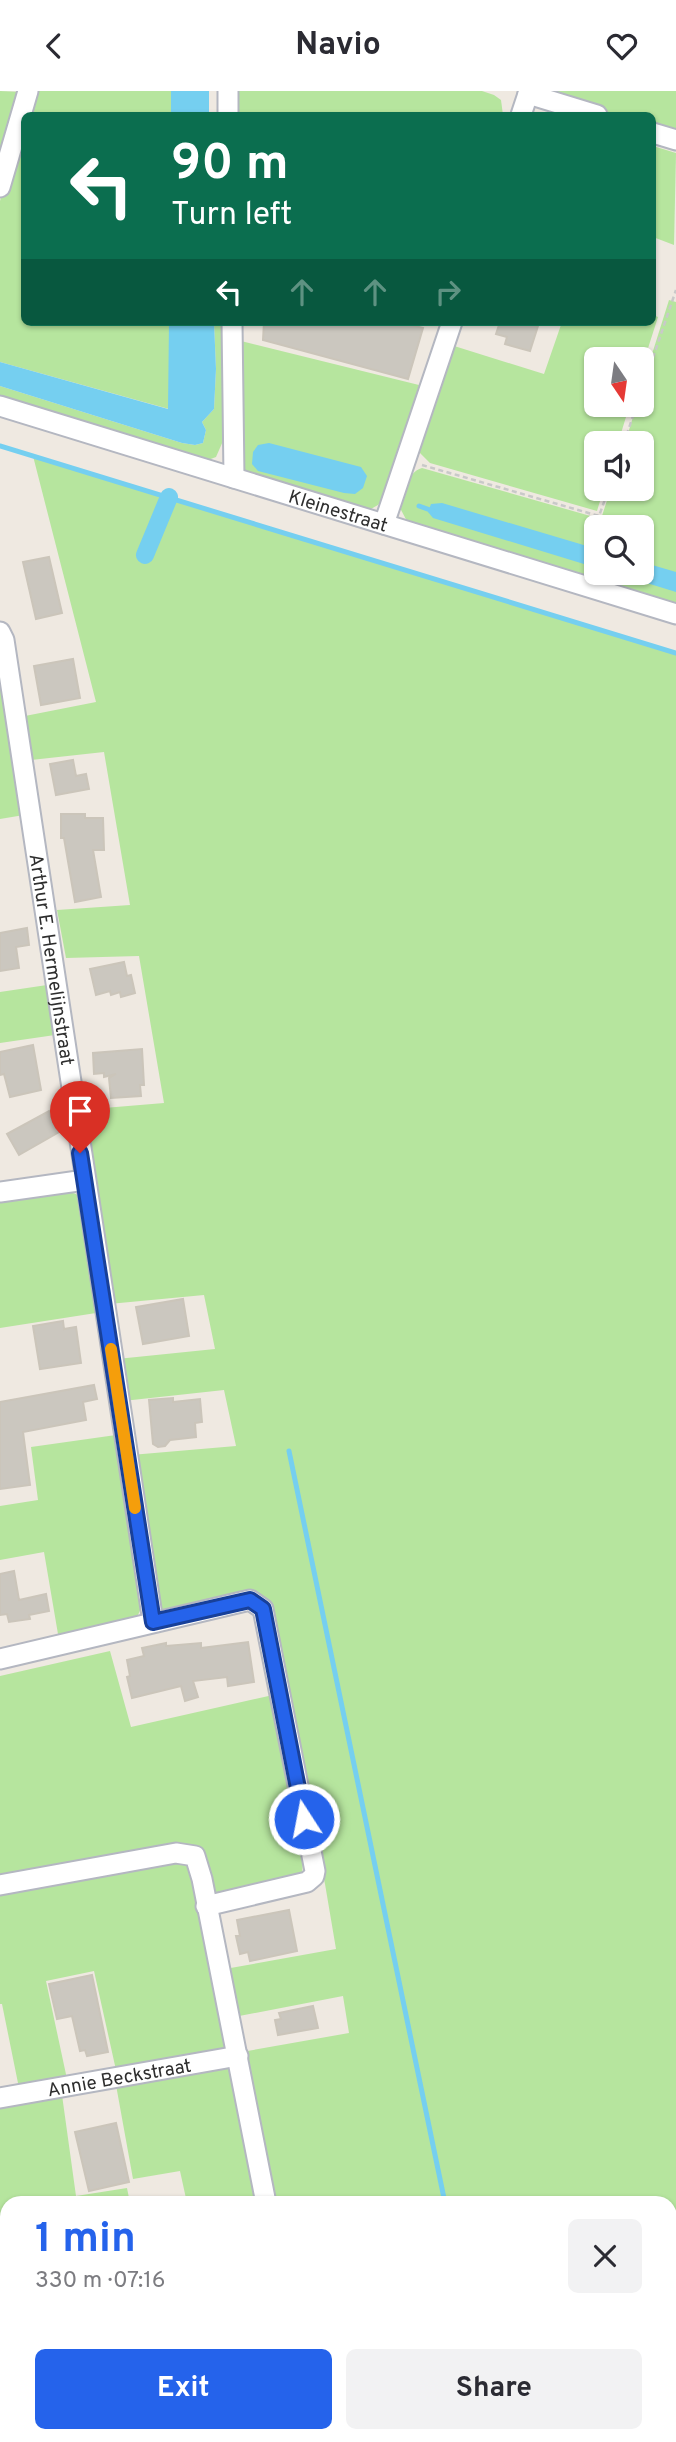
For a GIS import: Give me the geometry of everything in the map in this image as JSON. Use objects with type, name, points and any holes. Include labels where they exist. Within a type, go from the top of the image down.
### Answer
[{"type":"street","points":[[22,112],[28,91]]},
{"type":"street","points":[[228,91],[228,112]]},
{"type":"street","points":[[522,112],[528,92],[588,112]]},
{"type":"street","points":[[0,187],[21,115]]},
{"type":"street","points":[[656,134],[676,140]]},
{"type":"street","points":[[232,326],[234,478]]},
{"type":"street","points":[[384,524],[451,326]]},
{"type":"street","name":"Kleinestraat","points":[[0,406],[676,614]]},
{"type":"street","name":"Arthur E. Hermelijnstraat","points":[[0,632],[4,640],[153,1622]]},
{"type":"street","points":[[0,1192],[85,1180]]},
{"type":"street","points":[[0,1659],[250,1600],[263,1609],[315,1871],[307,1882],[206,1906]]},
{"type":"street","points":[[0,1885],[176,1853],[195,1856],[202,1879],[265,2196]]},
{"type":"street","name":"Annie Beckstraat","points":[[0,2098],[237,2056]]},
{"type":"path","points":[[654,355],[676,290]]},
{"type":"path","points":[[407,460],[599,516],[604,501]]},
{"type":"green space","points":[[0,91],[22,92],[0,163]]},
{"type":"green space","points":[[33,91],[171,91],[171,112],[27,112]]},
{"type":"green space","points":[[236,91],[482,91],[501,100],[503,112],[236,112]]},
{"type":"green space","points":[[535,91],[676,91],[676,136],[656,130],[656,112],[597,112],[542,96]]},
{"type":"green space","points":[[21,130],[21,326],[169,326],[169,409],[0,362],[0,201]]},
{"type":"green space","points":[[656,147],[676,153],[674,245],[656,238]]},
{"type":"green space","points":[[669,300],[676,302],[676,611],[595,585],[654,585],[654,515],[602,515],[607,501],[654,501],[654,431],[629,431],[633,417],[654,417],[654,348]]},
{"type":"green space","points":[[214,326],[223,326],[223,441],[216,457],[208,460],[0,400],[0,386],[195,445],[203,443],[206,430],[202,422],[214,409]]},
{"type":"green space","points":[[561,326],[655,326],[648,347],[584,347],[584,417],[626,417],[622,431],[584,431],[584,501],[600,501],[597,511],[430,463],[420,453],[451,345],[544,374]]},
{"type":"green space","points":[[237,340],[419,385],[385,496],[378,505],[369,510],[247,474],[240,467]]},
{"type":"green space","points":[[33,456],[676,653],[676,2196],[270,2196],[242,2052],[349,2033],[343,1996],[234,2017],[225,1969],[336,1949],[267,1599],[161,1612],[131,1455],[236,1446],[224,1390],[123,1401],[117,1359],[215,1349],[204,1295],[109,1304],[80,1110],[164,1103],[139,956],[66,958],[57,910],[130,905],[104,752],[31,760],[25,716],[96,702]]},
{"type":"green space","points":[[422,468],[587,515],[584,515],[584,581],[409,525],[400,508],[401,502],[409,479]]},
{"type":"green space","points":[[0,650],[24,815],[0,819]]},
{"type":"green space","points":[[47,985],[55,1035],[0,1043],[0,992]]},
{"type":"green space","points":[[64,1190],[76,1194],[82,1200],[96,1313],[0,1328],[0,1199]]},
{"type":"green space","points":[[116,1435],[142,1606],[138,1615],[127,1623],[59,1640],[44,1552],[0,1560],[0,1506],[38,1500],[31,1447]]},
{"type":"green space","points":[[110,1651],[131,1727],[273,1695],[303,1863],[302,1873],[294,1880],[212,1899],[208,1863],[202,1852],[0,1878],[0,1676]]},
{"type":"green space","points":[[176,1858],[189,1862],[228,2044],[218,2053],[116,2070],[94,1971],[46,1981],[67,2079],[19,2088],[0,2004],[0,1890]]},
{"type":"green space","points":[[227,2067],[235,2072],[260,2196],[185,2196],[180,2171],[133,2179],[116,2085]]},
{"type":"green space","points":[[62,2095],[76,2196],[0,2196],[0,2105]]},
{"type":"green space","points":[[127,2188],[129,2196],[76,2196]]},
{"type":"water","points":[[171,91],[209,91],[209,112],[171,112]]},
{"type":"water","points":[[169,326],[214,326],[214,409],[202,422],[206,430],[203,443],[195,445],[0,386],[0,362],[168,409]]},
{"type":"water","points":[[269,443],[361,467],[367,476],[363,488],[355,494],[344,493],[258,471],[252,464],[253,452],[258,445]]},
{"type":"water","points":[[442,503],[584,545],[584,564],[433,518],[428,512],[431,504]]},
{"type":"water","points":[[654,566],[676,572],[676,592],[653,585]]},
{"type":"building","points":[[264,326],[423,328],[408,379],[263,340]]},
{"type":"building","points":[[499,326],[538,326],[530,351],[505,344],[507,337],[496,334]]},
{"type":"building","points":[[49,557],[62,613],[36,619],[23,562]]},
{"type":"building","points":[[73,659],[80,698],[41,705],[34,666]]},
{"type":"building","points":[[73,760],[76,776],[86,774],[89,789],[56,795],[50,764]]},
{"type":"building","points":[[61,814],[85,814],[85,818],[103,818],[104,850],[93,850],[101,897],[75,902],[64,838],[61,838]]},
{"type":"building","points":[[27,928],[29,945],[16,947],[19,968],[0,971],[0,933]]},
{"type":"building","points":[[124,962],[127,976],[131,975],[135,993],[121,997],[120,992],[111,995],[110,991],[96,995],[90,969]]},
{"type":"building","points":[[33,1045],[41,1090],[10,1097],[4,1074],[0,1075],[0,1052]]},
{"type":"building","points":[[142,1049],[144,1085],[140,1085],[141,1096],[111,1098],[109,1078],[116,1074],[104,1077],[104,1073],[94,1074],[93,1053]]},
{"type":"building","points":[[49,1111],[61,1131],[19,1155],[7,1134]]},
{"type":"building","points":[[183,1299],[189,1336],[143,1344],[136,1307]]},
{"type":"building","points":[[63,1321],[64,1329],[76,1327],[81,1363],[40,1369],[33,1326]]},
{"type":"building","points":[[94,1385],[97,1399],[83,1402],[86,1420],[23,1432],[30,1485],[0,1489],[0,1402]]},
{"type":"building","points":[[173,1398],[173,1402],[200,1399],[202,1422],[195,1423],[196,1437],[170,1440],[165,1446],[158,1447],[153,1444],[149,1400]]},
{"type":"building","points":[[14,1571],[19,1600],[46,1594],[49,1611],[29,1615],[30,1619],[9,1622],[7,1614],[0,1615],[0,1574]]},
{"type":"building","points":[[248,1642],[254,1682],[228,1686],[227,1677],[193,1681],[198,1697],[185,1701],[181,1686],[132,1698],[127,1677],[130,1676],[127,1660],[144,1656],[142,1648],[166,1643],[166,1646],[201,1643],[201,1648]]},
{"type":"building","points":[[289,1910],[297,1951],[250,1961],[248,1952],[240,1954],[236,1936],[240,1936],[237,1920]]},
{"type":"building","points":[[92,1975],[108,2052],[87,2056],[85,2050],[80,2051],[72,2016],[57,2019],[49,1984]]},
{"type":"building","points":[[313,2006],[318,2028],[278,2035],[275,2020],[281,2019],[279,2013]]},
{"type":"building","points":[[116,2123],[129,2182],[89,2191],[75,2132]]},
{"type":"waterway","points":[[0,446],[676,653]]},
{"type":"waterway","points":[[145,555],[169,497]]},
{"type":"waterway","points":[[419,506],[433,511]]},
{"type":"waterway","points":[[289,1451],[444,2196]]},
{"type":"slow traffic","points":[[111,1349],[135,1508]]},
{"type":"route","points":[[80,1153],[153,1622],[250,1600],[263,1609],[304,1819]]}]
